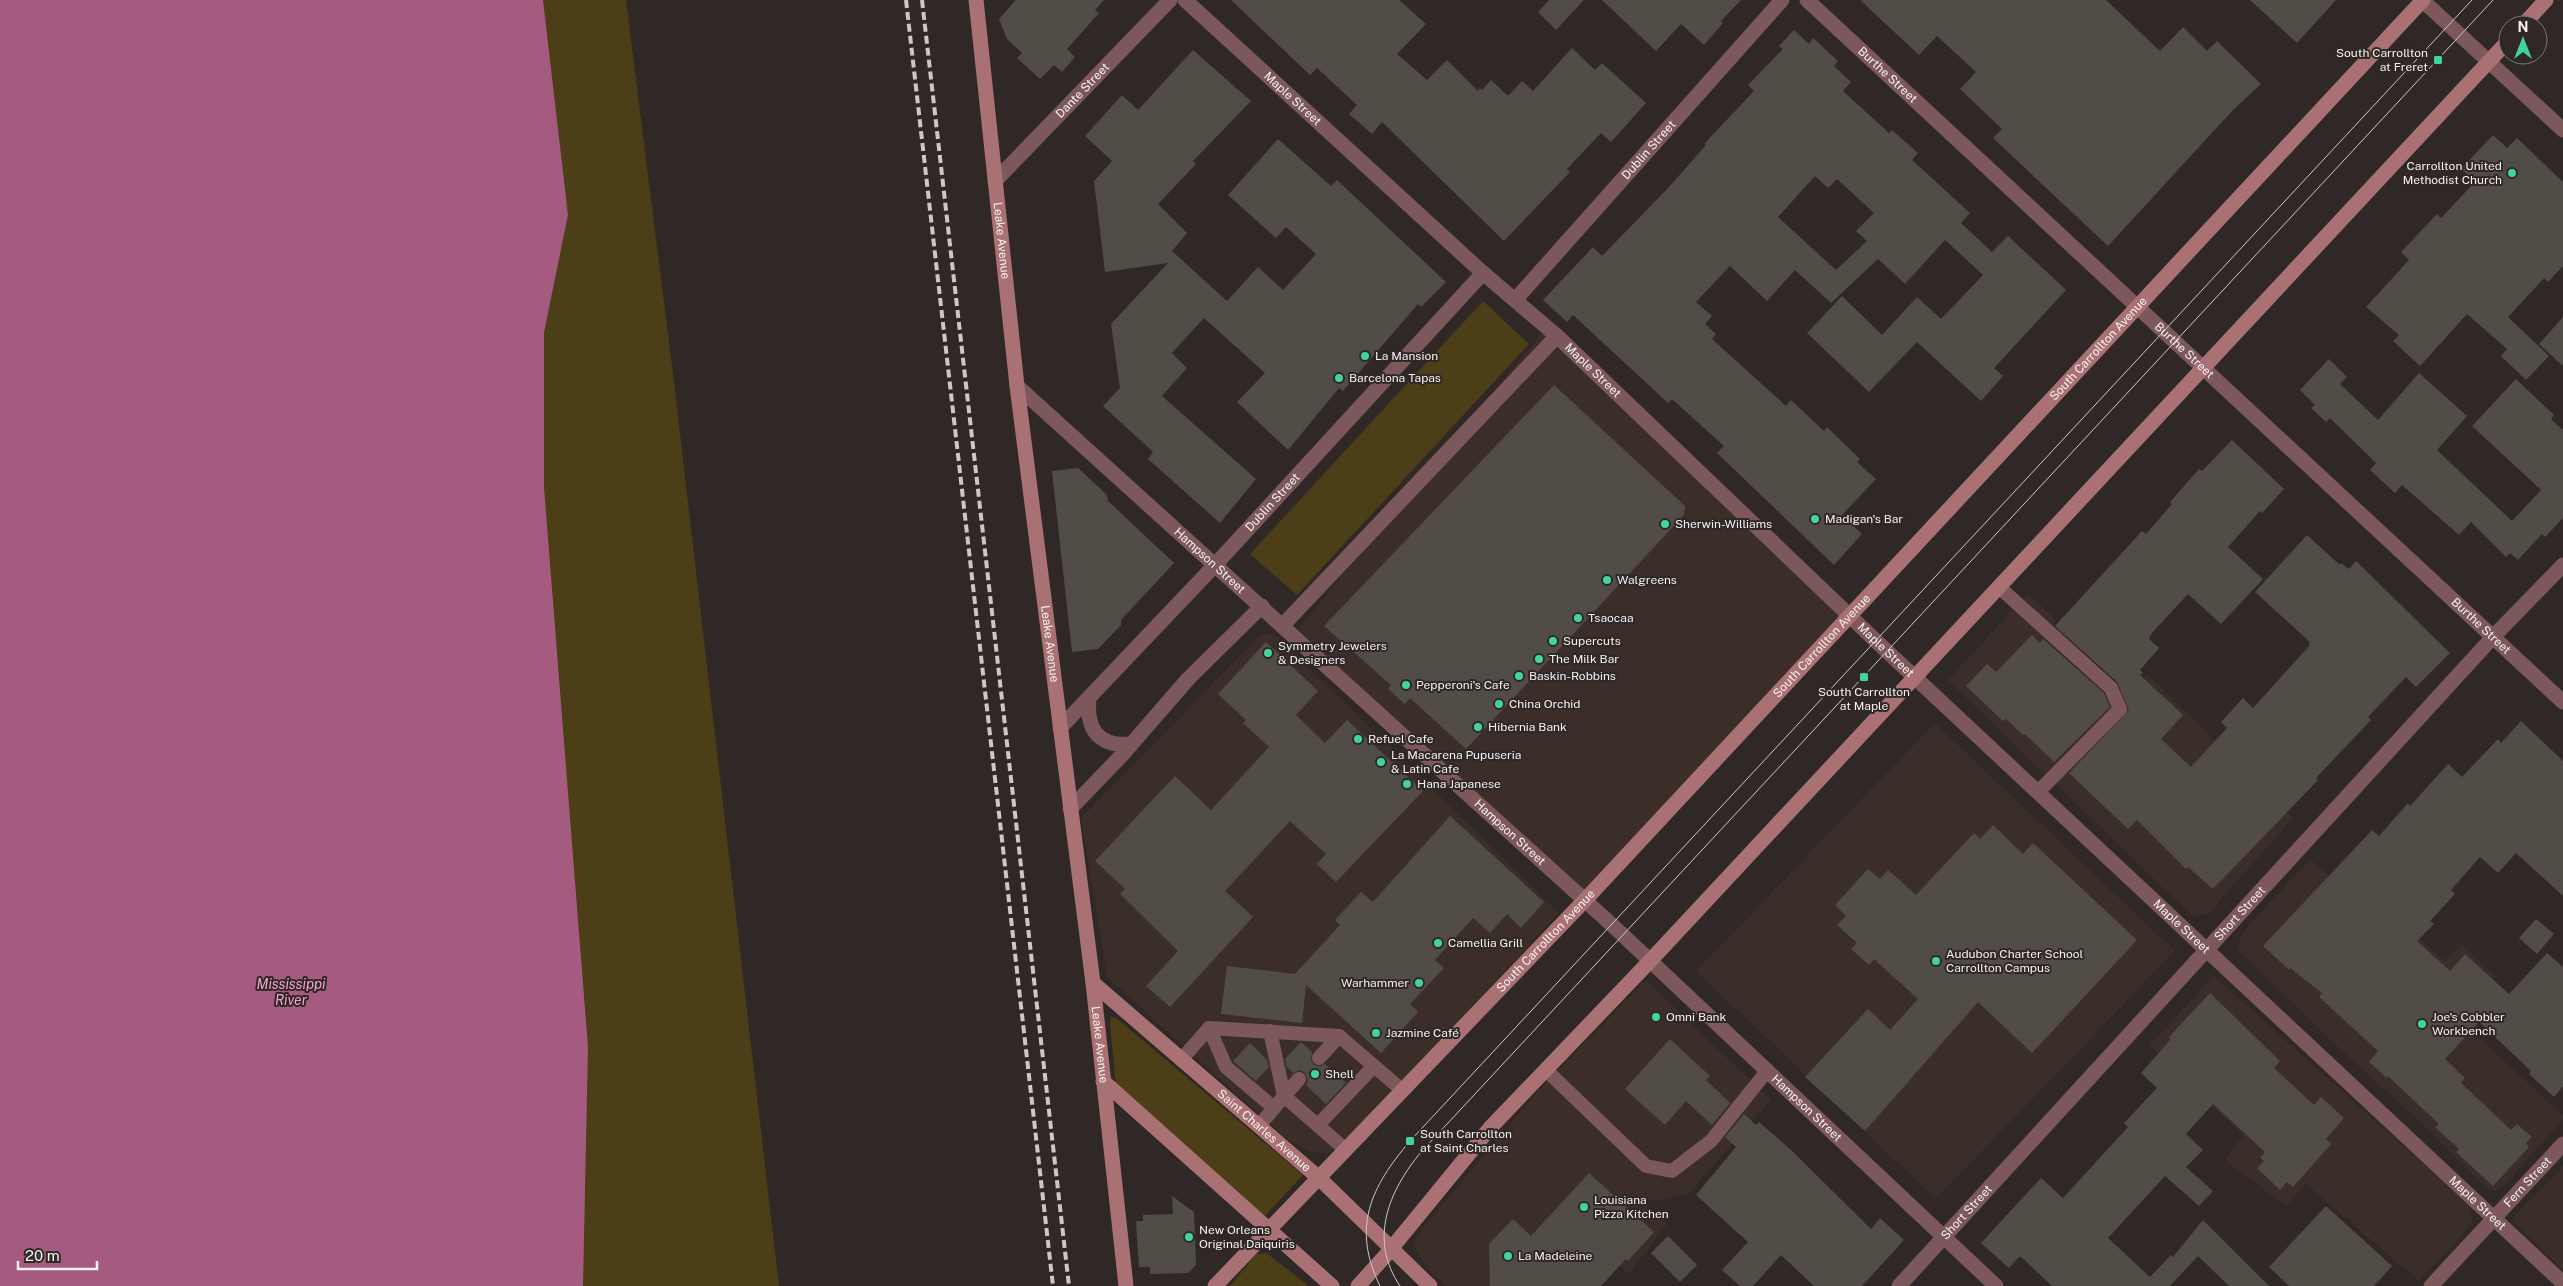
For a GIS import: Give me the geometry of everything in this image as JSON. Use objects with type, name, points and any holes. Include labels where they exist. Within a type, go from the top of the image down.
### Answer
[{"type":"main road","name":"Leake Avenue","points":[[976,0],[1017,386],[1093,983],[1126,1286]]},
{"type":"main road","name":"South Carrollton Avenue","points":[[1215,1286],[1585,900],[2422,0]]},
{"type":"main road","points":[[2532,15],[2546,0]]},
{"type":"main road","points":[[1358,1286],[1391,1249],[1490,1128],[1650,961],[2498,52]]},
{"type":"main road","name":"Saint Charles Avenue","points":[[1093,983],[1319,1178],[1430,1286]]},
{"type":"main road","points":[[1103,1081],[1332,1286]]},
{"type":"street","name":"Dante Street","points":[[995,181],[1170,0]]},
{"type":"street","name":"Maple Street","points":[[1185,0],[1483,273],[1557,336],[1850,616],[2563,1283]]},
{"type":"street","name":"Dublin Street","points":[[1509,295],[1782,0]]},
{"type":"street","name":"Burthe Street","points":[[1807,0],[2563,702]]},
{"type":"street","points":[[2422,0],[2563,130]]},
{"type":"street","name":"Dublin Street","points":[[1060,728],[1215,565],[1483,273]]},
{"type":"street","points":[[1283,625],[1557,336]]},
{"type":"street","name":"Hampson Street","points":[[1017,386],[1585,900],[1996,1286]]},
{"type":"street","name":"Short Street","points":[[1899,1286],[2493,637],[2563,565]]},
{"type":"street","points":[[1070,809],[1188,679],[1262,606]]},
{"type":"street","points":[[1088,698],[1087,717],[1093,731],[1104,740],[1118,745],[1131,744]]},
{"type":"street","name":"Fern Street","points":[[2431,1286],[2563,1144]]},
{"type":"lane","points":[[1999,587],[2111,688],[2120,709],[2038,792]]},
{"type":"lane","points":[[1209,1028],[1339,1036],[1402,1090]]},
{"type":"lane","points":[[1181,1060],[1209,1028]]},
{"type":"lane","points":[[1209,1028],[1226,1066],[1274,1108]]},
{"type":"lane","points":[[1270,1031],[1284,1096],[1319,1124],[1346,1150]]},
{"type":"lane","points":[[1319,1058],[1339,1036]]},
{"type":"lane","points":[[1319,1124],[1374,1066]]},
{"type":"lane","points":[[1546,1070],[1646,1166],[1672,1171],[1711,1140],[1766,1071]]},
{"type":"lane","points":[[1259,1126],[1299,1079]]},
{"type":"shaded area","points":[[535,0],[626,0],[674,382],[779,1286],[559,1286],[529,482],[544,333],[568,215]]},
{"type":"shaded area","points":[[1483,301],[1529,344],[1297,595],[1250,554]]},
{"type":"shaded area","points":[[1544,331],[1850,616],[1585,900],[1474,800],[1298,629]]},
{"type":"shaded area","points":[[2027,594],[2052,615],[2055,626],[2105,673],[2108,681],[2124,693],[2128,692],[2147,674],[2293,818],[2208,914],[2192,916],[1948,680]]},
{"type":"shaded area","points":[[1261,634],[1270,634],[1278,638],[1559,913],[1362,1124],[1327,1154],[1308,1151],[1284,1137],[1107,977],[1081,818]]},
{"type":"shaded area","name":"Audubon Charter School Carrollton Campus","points":[[1935,723],[2175,951],[1936,1199],[1696,971]]},
{"type":"shaded area","points":[[2310,859],[2378,918],[2393,915],[2445,961],[2463,944],[2495,976],[2455,1016],[2563,1115],[2563,1120],[2501,1189],[2494,1191],[2484,1187],[2424,1126],[2314,1025],[2237,949],[2242,933]]},
{"type":"shaded area","points":[[2214,976],[2469,1205],[2473,1223],[2419,1281],[2306,1184],[2286,1206],[2224,1160],[2244,1135],[2203,1099],[2205,1095],[2149,1045]]},
{"type":"shaded area","points":[[1646,980],[1771,1100],[1688,1194],[1657,1201],[1638,1197],[1667,1224],[1629,1274],[1583,1237],[1539,1286],[1446,1286],[1427,1268],[1415,1247],[1416,1236],[1536,1093]]},
{"type":"shaded area","points":[[1111,1017],[1115,1017],[1303,1175],[1265,1216],[1116,1087]]},
{"type":"shaded area","points":[[2563,1166],[2563,1270],[2511,1219]]},
{"type":"shaded area","points":[[1266,1253],[1309,1286],[1230,1286],[1256,1254]]},
{"type":"water","name":"Mississippi River","points":[[0,0],[543,0],[568,215],[544,333],[544,487],[588,1047],[583,1286],[0,1286]]},
{"type":"building","points":[[1016,0],[1104,0],[1095,10],[1099,13],[1067,49],[1075,57],[1062,72],[1054,65],[1040,79],[1017,58],[1022,53],[1007,39],[999,19]]},
{"type":"building","points":[[1231,0],[1399,0],[1426,24],[1397,54],[1427,80],[1447,60],[1478,91],[1480,88],[1482,90],[1491,80],[1508,96],[1522,81],[1533,91],[1572,48],[1595,70],[1602,63],[1646,103],[1611,142],[1601,133],[1567,169],[1570,172],[1504,241],[1382,122],[1372,134],[1349,114],[1357,105],[1317,68],[1310,75]]},
{"type":"building","points":[[1549,0],[1584,0],[1556,30],[1538,12]]},
{"type":"building","points":[[1602,0],[1741,0],[1721,21],[1723,23],[1704,45],[1681,24],[1656,51]]},
{"type":"building","points":[[1860,0],[2106,0],[2160,51],[2183,27],[2207,51],[2217,41],[2261,84],[2233,110],[2108,246],[1993,138],[2002,129],[1960,89],[1976,72],[1937,36],[1919,55]]},
{"type":"building","points":[[2250,0],[2336,0],[2297,43]]},
{"type":"building","points":[[1794,30],[1809,44],[1813,38],[1838,61],[1834,66],[1851,82],[1843,91],[1889,133],[1892,130],[1918,153],[1912,160],[1970,213],[1961,223],[1992,252],[2008,236],[2066,290],[1994,368],[2003,376],[1981,401],[1917,342],[1869,392],[1807,333],[1842,296],[1882,335],[1917,297],[1941,319],[1983,275],[1945,240],[1905,284],[1878,259],[1831,303],[1795,270],[1767,301],[1730,266],[1696,302],[1712,316],[1705,324],[1716,334],[1712,339],[1786,406],[1791,400],[1824,431],[1827,427],[1860,459],[1857,462],[1876,479],[1842,515],[1862,534],[1834,565],[1717,453],[1724,446],[1672,399],[1668,403],[1573,315],[1567,322],[1543,300],[1593,247],[1602,256],[1669,187],[1706,145],[1704,144],[1754,91],[1748,85],[1783,49],[1779,46]],"holes":[[[1815,176],[1828,188],[1837,179],[1874,213],[1856,231],[1867,241],[1836,270],[1778,217]]]},
{"type":"building","points":[[1193,50],[1251,101],[1193,161],[1196,164],[1158,204],[1187,233],[1172,251],[1227,301],[1258,267],[1283,290],[1316,254],[1286,227],[1276,238],[1228,195],[1278,139],[1331,186],[1337,180],[1446,282],[1421,307],[1418,304],[1343,391],[1339,388],[1288,450],[1237,402],[1265,373],[1204,318],[1172,353],[1187,368],[1162,396],[1256,479],[1220,523],[1148,459],[1153,452],[1103,406],[1120,388],[1111,324],[1168,263],[1105,272],[1094,181],[1112,161],[1085,136],[1122,95],[1138,110]]},
{"type":"building","points":[[2493,135],[2507,148],[2517,138],[2563,182],[2563,266],[2548,282],[2544,278],[2508,317],[2549,356],[2526,380],[2501,356],[2507,349],[2467,314],[2420,366],[2393,341],[2399,335],[2366,307],[2409,260],[2401,252],[2437,214],[2441,218],[2475,182],[2461,169]]},
{"type":"building","points":[[2563,317],[2563,366],[2539,344]]},
{"type":"building","points":[[2329,359],[2347,377],[2340,384],[2378,420],[2419,373],[2467,416],[2437,450],[2512,521],[2541,490],[2472,426],[2516,379],[2554,415],[2551,419],[2563,430],[2563,518],[2545,537],[2542,534],[2518,560],[2510,553],[2506,557],[2471,522],[2459,535],[2402,485],[2395,493],[2370,470],[2376,463],[2330,418],[2326,422],[2311,408],[2315,405],[2300,390]]},
{"type":"building","points":[[1554,385],[1685,506],[1684,515],[1466,749],[1410,698],[1405,704],[1388,689],[1391,685],[1324,626]]},
{"type":"building","points":[[2232,440],[2284,489],[2262,513],[2260,511],[2228,547],[2263,579],[2221,624],[2188,594],[2151,634],[2149,639],[2159,648],[2140,670],[2143,673],[2140,675],[2183,715],[2161,739],[2191,767],[2227,728],[2221,722],[2243,698],[2253,708],[2310,645],[2308,644],[2310,642],[2255,592],[2307,535],[2340,565],[2341,563],[2349,569],[2356,561],[2450,653],[2416,687],[2406,677],[2368,717],[2371,720],[2316,778],[2318,780],[2213,889],[2188,867],[2186,869],[2137,820],[2128,829],[2069,773],[2129,710],[2117,682],[2055,626],[2142,531],[2146,534],[2172,504],[2170,502],[2199,469],[2202,471]]},
{"type":"building","points":[[1078,468],[1107,495],[1108,501],[1174,563],[1121,620],[1121,625],[1098,649],[1072,652],[1052,471]]},
{"type":"building","points":[[2032,635],[2040,643],[2043,639],[2104,693],[2110,707],[2054,762],[2025,734],[2023,735],[2006,719],[2003,721],[1966,686],[1987,664],[1996,672]]},
{"type":"building","points":[[1266,642],[1318,691],[1296,715],[1325,743],[1347,720],[1423,791],[1336,882],[1317,864],[1326,854],[1290,821],[1225,891],[1253,917],[1170,1007],[1146,986],[1178,951],[1120,894],[1125,889],[1095,861],[1175,776],[1211,810],[1269,747],[1243,723],[1246,720],[1218,694]]},
{"type":"building","points":[[2521,721],[2563,761],[2563,896],[2516,853],[2498,873],[2480,857],[2451,890],[2455,894],[2430,921],[2434,924],[2417,941],[2450,971],[2465,954],[2509,994],[2547,953],[2563,967],[2563,1086],[2554,1097],[2529,1074],[2531,1071],[2479,1022],[2445,1059],[2465,1078],[2461,1083],[2511,1130],[2517,1124],[2532,1137],[2526,1143],[2529,1147],[2493,1186],[2456,1152],[2459,1149],[2435,1127],[2439,1124],[2388,1076],[2387,1078],[2369,1062],[2378,1051],[2319,997],[2322,993],[2290,968],[2289,970],[2263,946],[2372,830],[2379,836],[2408,803],[2410,806],[2448,764],[2462,777],[2498,739],[2501,743]]},
{"type":"building","points":[[1450,816],[1544,902],[1521,928],[1507,914],[1490,933],[1473,918],[1435,960],[1444,968],[1410,1004],[1418,1012],[1381,1053],[1306,985],[1302,1023],[1221,1014],[1227,966],[1295,974],[1340,925],[1335,920],[1361,892],[1373,902]]},
{"type":"building","points":[[1993,825],[2023,854],[2033,843],[2137,940],[2032,1053],[1978,1002],[1865,1131],[1805,1077],[1868,1009],[1890,1030],[1918,999],[1874,959],[1869,965],[1851,949],[1857,943],[1837,925],[1846,916],[1835,905],[1868,869],[1880,879],[1888,870],[1916,895],[1974,833],[1980,839]]},
{"type":"building","points":[[2536,919],[2554,934],[2537,954],[2519,938]]},
{"type":"building","points":[[2210,993],[2280,1061],[2274,1068],[2314,1105],[2321,1097],[2344,1118],[2326,1139],[2331,1144],[2293,1187],[2287,1182],[2280,1190],[2257,1168],[2264,1161],[2260,1158],[2265,1152],[2213,1104],[2186,1134],[2203,1150],[2186,1167],[2213,1191],[2199,1206],[2165,1176],[2108,1238],[2150,1277],[2171,1255],[2173,1257],[2203,1220],[2269,1286],[2229,1286],[2198,1256],[2170,1286],[2052,1286],[2020,1256],[2009,1268],[1981,1243],[2041,1178],[2063,1198],[2128,1127],[2124,1123],[2157,1088],[2141,1073],[2171,1039],[2169,1037]]},
{"type":"building","points":[[1670,1039],[1710,1076],[1706,1080],[1730,1103],[1712,1125],[1686,1101],[1665,1125],[1625,1089]]},
{"type":"building","points":[[1301,1042],[1312,1052],[1311,1060],[1314,1065],[1321,1066],[1325,1064],[1346,1083],[1326,1104],[1306,1085],[1308,1080],[1305,1073],[1300,1070],[1293,1073],[1287,1067],[1285,1059]]},
{"type":"building","points":[[1250,1043],[1267,1060],[1269,1067],[1256,1081],[1233,1061]]},
{"type":"building","points":[[1744,1114],[1756,1125],[1759,1122],[1790,1149],[1871,1229],[1880,1218],[1904,1240],[1862,1286],[1814,1286],[1781,1255],[1753,1286],[1740,1286],[1722,1270],[1748,1242],[1696,1195],[1736,1147],[1725,1137]]},
{"type":"building","points":[[1589,1173],[1654,1232],[1628,1261],[1626,1259],[1601,1286],[1490,1286],[1489,1244],[1513,1219],[1531,1236]]},
{"type":"building","points":[[1172,1196],[1194,1212],[1196,1265],[1188,1273],[1150,1274],[1150,1267],[1139,1267],[1136,1221],[1143,1221],[1143,1215],[1173,1214]]},
{"type":"building","points":[[2326,1206],[2392,1266],[2374,1286],[2289,1286],[2269,1267]]},
{"type":"building","points":[[1668,1236],[1697,1265],[1680,1282],[1651,1253]]},
{"type":"tram line","points":[[1380,1286],[1371,1265],[1366,1226],[1376,1192],[1396,1158],[1410,1141],[2472,0]]},
{"type":"tram line","points":[[1400,1286],[1390,1268],[1385,1251],[1384,1233],[1386,1216],[1400,1183],[1421,1152],[2493,0]]},
{"type":"railway","points":[[906,0],[1053,1286]]},
{"type":"railway","points":[[922,0],[1069,1286]]},
{"type":"place","name":"South Carrollton at Freret","points":[[2438,60]]},
{"type":"place","name":"Carrollton United Methodist Church","points":[[2512,173]]},
{"type":"place","name":"La Mansion","points":[[1365,356]]},
{"type":"place","name":"Barcelona Tapas","points":[[1339,378]]},
{"type":"place","name":"Madigan's Bar","points":[[1815,519]]},
{"type":"place","name":"Sherwin-Williams","points":[[1665,524]]},
{"type":"place","name":"Walgreens","points":[[1607,580]]},
{"type":"place","name":"Tsaocaa","points":[[1578,618]]},
{"type":"place","name":"Supercuts","points":[[1553,641]]},
{"type":"place","name":"Symmetry Jewelers & Designers","points":[[1268,653]]},
{"type":"place","name":"The Milk Bar","points":[[1539,659]]},
{"type":"place","name":"Baskin-Robbins","points":[[1519,676]]},
{"type":"place","name":"South Carrollton at Maple","points":[[1864,677]]},
{"type":"place","name":"Pepperoni's Cafe","points":[[1406,685]]},
{"type":"place","name":"China Orchid","points":[[1499,704]]},
{"type":"place","name":"Hibernia Bank","points":[[1478,727]]},
{"type":"place","name":"Refuel Cafe","points":[[1358,739]]},
{"type":"place","name":"La Macarena Pupuseria & Latin Cafe","points":[[1381,762]]},
{"type":"place","name":"Hana Japanese","points":[[1407,784]]},
{"type":"place","name":"Camellia Grill","points":[[1438,943]]},
{"type":"place","name":"Audubon Charter School Carrollton Campus","points":[[1936,961]]},
{"type":"place","name":"Warhammer","points":[[1419,983]]},
{"type":"place","name":"Omni Bank","points":[[1656,1017]]},
{"type":"place","name":"Joe's Cobbler Workbench","points":[[2422,1024]]},
{"type":"place","name":"Jazmine Café","points":[[1376,1033]]},
{"type":"place","name":"Shell","points":[[1315,1074]]},
{"type":"place","name":"South Carrollton at Saint Charles","points":[[1410,1141]]},
{"type":"place","name":"Louisiana Pizza Kitchen","points":[[1584,1207]]},
{"type":"place","name":"New Orleans Original Daiquiris","points":[[1189,1237]]},
{"type":"place","name":"La Madeleine","points":[[1508,1256]]}]
